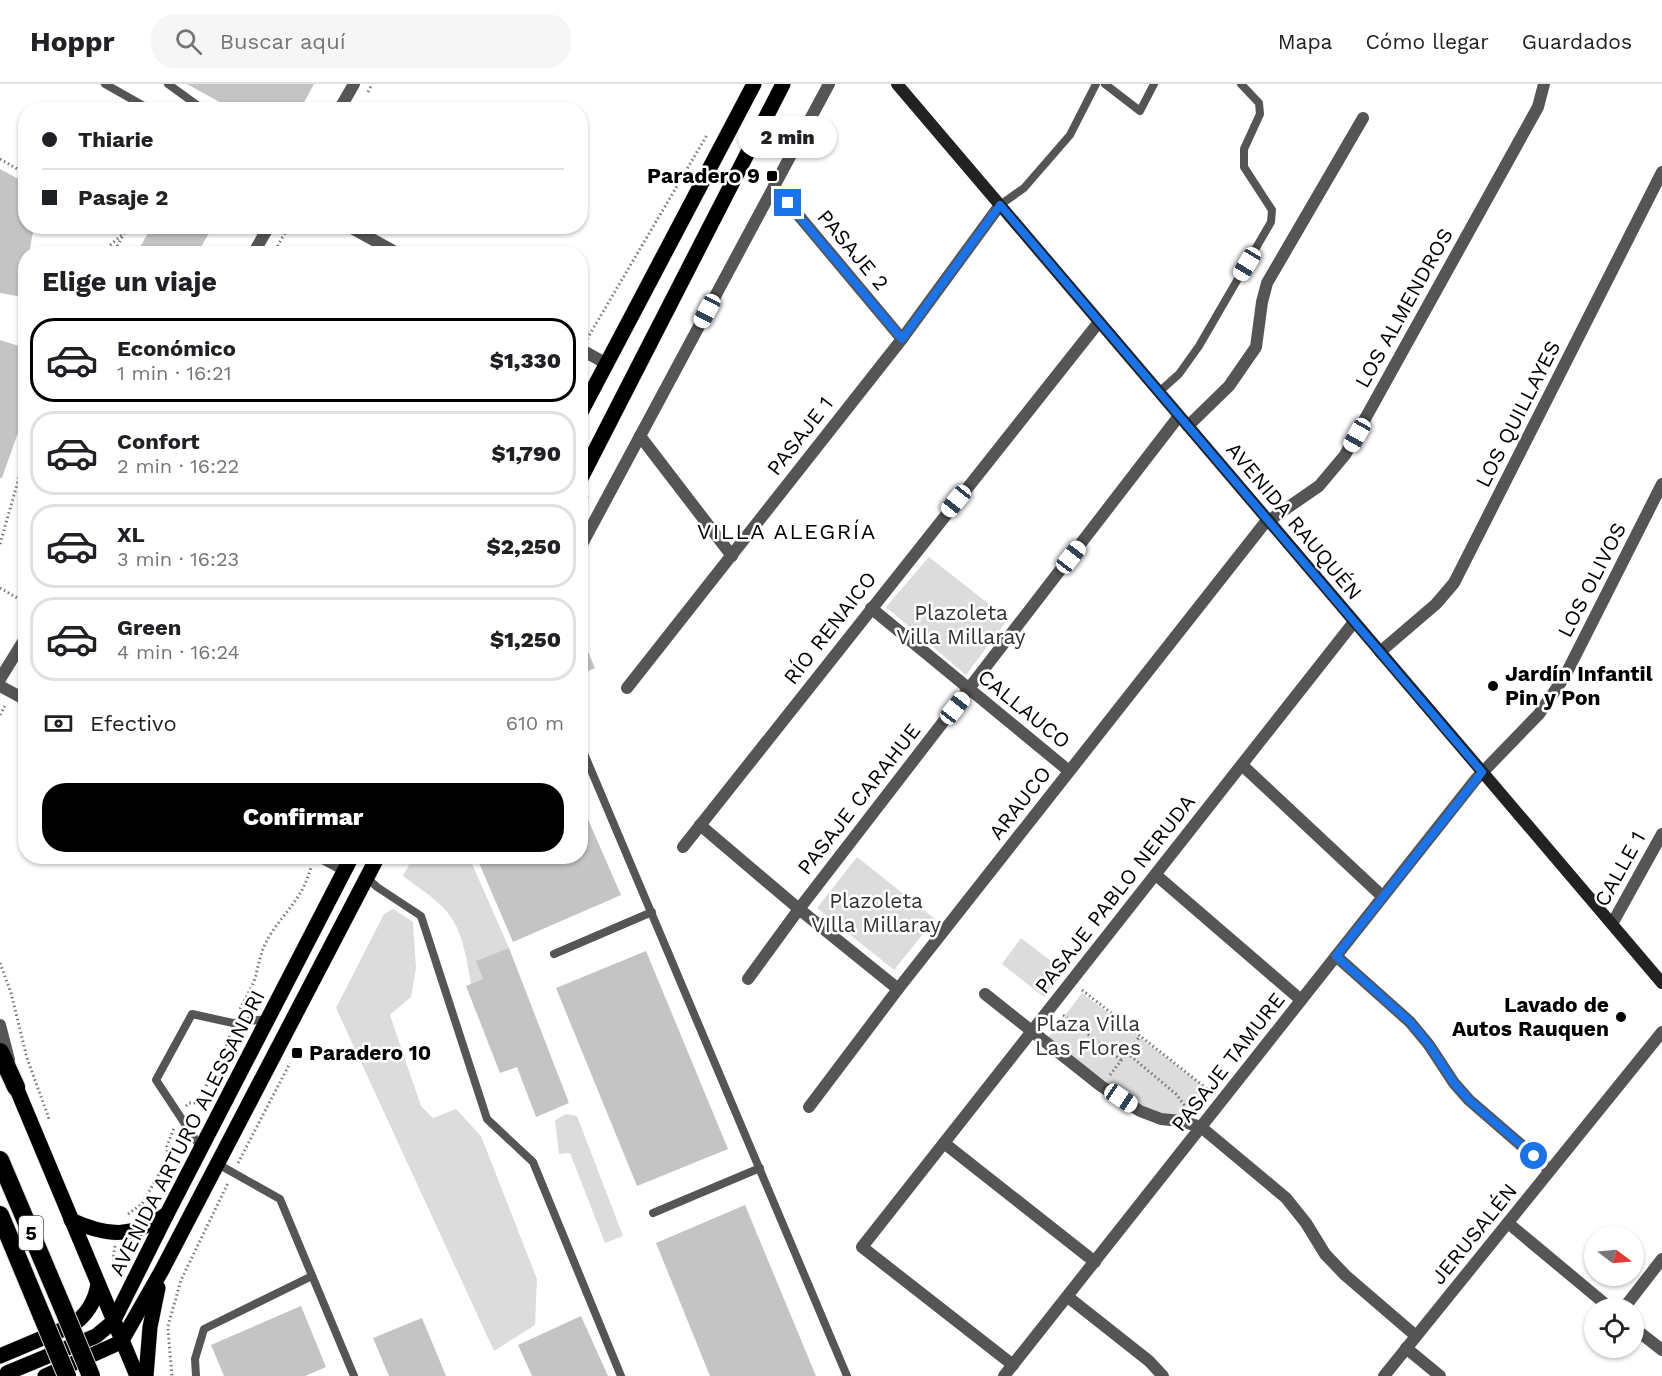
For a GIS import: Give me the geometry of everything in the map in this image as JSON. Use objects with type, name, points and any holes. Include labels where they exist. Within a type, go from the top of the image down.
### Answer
[{"type":"highway","points":[[0,1052],[16,1087]]},
{"type":"highway","name":"5","points":[[0,1160],[91,1376]]},
{"type":"highway","name":"5","points":[[0,1215],[67,1376]]},
{"type":"main road","points":[[588,399],[754,84]]},
{"type":"main road","points":[[588,464],[783,84]]},
{"type":"main road","name":"AVENIDA RAUQUÉN","points":[[897,84],[1188,426],[1266,522],[1662,983]]},
{"type":"main road","name":"AVENIDA ARTURO ALESSANDRI","points":[[5,1375],[96,1336],[113,1322],[348,864]]},
{"type":"main road","name":"AVENIDA ARTURO ALESSANDRI","points":[[121,1342],[162,1270],[374,864]]},
{"type":"main road","points":[[16,1087],[137,1376]]},
{"type":"main road","points":[[71,1220],[104,1232],[118,1233],[133,1231],[154,1223],[167,1214]]},
{"type":"main road","points":[[146,1376],[148,1345],[162,1270]]},
{"type":"main road","points":[[5,1375],[0,1356],[78,1321],[91,1306],[98,1284]]},
{"type":"main road","points":[[45,1376],[121,1342]]},
{"type":"street","points":[[344,102],[354,84]]},
{"type":"street","points":[[588,533],[829,84]]},
{"type":"street","name":"LOS ALMENDROS","points":[[1266,522],[1319,486],[1345,455],[1538,107],[1544,84]]},
{"type":"street","points":[[1188,426],[1229,386],[1256,347],[1267,283],[1363,118]]},
{"type":"street","name":"LOS QUILLAYES","points":[[1380,652],[1436,604],[1454,583],[1662,172]]},
{"type":"street","name":"PASAJE 2","points":[[774,186],[902,339]]},
{"type":"street","name":"PASAJE 1","points":[[627,688],[902,339],[1000,205]]},
{"type":"street","points":[[363,234],[384,246]]},
{"type":"street","name":"RÍO RENAICO","points":[[682,847],[1099,322]]},
{"type":"street","points":[[588,353],[607,364]]},
{"type":"street","name":"PASAJE CARAHUE","points":[[748,979],[799,909],[1179,416]]},
{"type":"street","points":[[640,436],[732,556]]},
{"type":"street","name":"LOS OLIVOS","points":[[1482,772],[1539,714],[1565,676],[1662,484]]},
{"type":"street","name":"ARAUCO","points":[[809,1107],[898,989],[1266,522]]},
{"type":"street","name":"CALLAUCO","points":[[871,608],[1069,771]]},
{"type":"street","name":"PASAJE PABLO NERUDA","points":[[1013,1365],[862,1247],[1354,622]]},
{"type":"street","points":[[0,679],[18,649]]},
{"type":"street","points":[[0,686],[18,696]]},
{"type":"street","points":[[1242,765],[1382,896]]},
{"type":"street","name":"PASAJE TAMURE","points":[[1004,1376],[1482,772]]},
{"type":"street","points":[[700,825],[898,989]]},
{"type":"street","name":"CALLE 1","points":[[1612,924],[1662,834]]},
{"type":"street","points":[[1156,875],[1301,1000]]},
{"type":"street","points":[[1336,956],[1410,1022],[1469,1100],[1550,1170]]},
{"type":"street","points":[[985,994],[1101,1086],[1140,1111],[1161,1119],[1181,1121],[1201,1127],[1286,1198],[1306,1223],[1325,1254],[1345,1275],[1416,1336]]},
{"type":"street","points":[[0,1025],[16,1087]]},
{"type":"street","name":"JERUSALÉN","points":[[1384,1376],[1662,1032]]},
{"type":"street","points":[[944,1143],[1095,1262]]},
{"type":"street","points":[[1508,1223],[1598,1298]]},
{"type":"street","points":[[1632,1298],[1662,1259]]},
{"type":"street","points":[[1068,1297],[1149,1361],[1163,1376]]},
{"type":"street","points":[[1644,1336],[1662,1350]]},
{"type":"street","points":[[1406,1348],[1440,1376]]},
{"type":"lane","points":[[105,84],[137,102]]},
{"type":"lane","points":[[168,84],[193,102]]},
{"type":"lane","points":[[1000,205],[1024,188],[1070,135],[1096,84]]},
{"type":"lane","points":[[1105,84],[1140,111],[1154,84]]},
{"type":"lane","points":[[1159,392],[1179,374],[1199,346],[1271,222],[1272,210],[1244,167],[1244,149],[1260,114],[1259,102],[1241,84]]},
{"type":"lane","points":[[588,763],[847,1376]]},
{"type":"lane","points":[[367,878],[421,916],[487,1119],[533,1162],[621,1376]]},
{"type":"lane","points":[[555,954],[652,912]]},
{"type":"lane","points":[[201,1148],[156,1080],[192,1014],[233,1023],[268,1018]]},
{"type":"lane","points":[[216,1163],[280,1199],[354,1376]]},
{"type":"lane","points":[[653,1213],[760,1168]]},
{"type":"lane","points":[[196,1376],[195,1359],[204,1329],[312,1276]]},
{"type":"path","points":[[588,337],[707,135]]},
{"type":"path","points":[[0,159],[18,169]]},
{"type":"path","points":[[109,246],[123,234]]},
{"type":"path","points":[[117,246],[123,234]]},
{"type":"path","points":[[0,544],[18,481]]},
{"type":"path","points":[[0,588],[18,598]]},
{"type":"path","points":[[1072,982],[1222,1100]]},
{"type":"path","points":[[1052,1006],[1121,1060]]},
{"type":"path","points":[[1101,1086],[1140,1036]]},
{"type":"path","points":[[1126,1053],[1176,1095],[1201,1127]]},
{"type":"path","points":[[172,1376],[168,1329],[181,1280],[233,1172],[294,1055]]},
{"type":"path","points":[[148,1345],[168,1329]]},
{"type":"green space","name":"Plazoleta Villa Millaray","points":[[929,557],[1008,619],[966,675],[886,607]]},
{"type":"green space","name":"Plazoleta VIlla Millaray","points":[[857,857],[935,919],[894,970],[817,908]]},
{"type":"green space","points":[[409,864],[472,864],[509,948],[483,979],[471,984],[457,927],[448,913],[403,876]]},
{"type":"green space","points":[[393,909],[413,922],[416,968],[411,997],[390,1015],[421,1106],[433,1118],[456,1109],[481,1136],[537,1279],[535,1325],[494,1351],[336,1008],[384,914]]},
{"type":"green space","points":[[1021,938],[1064,971],[1044,997],[1002,964]]},
{"type":"green space","name":"Plaza Villa Las Flores","points":[[1082,993],[1211,1092],[1196,1107],[1177,1118],[1149,1113],[1045,1042]]},
{"type":"green space","points":[[566,1114],[577,1116],[623,1236],[605,1243],[570,1153],[559,1154],[555,1120]]},
{"type":"building","points":[[187,84],[314,84],[304,102],[220,102]]},
{"type":"building","points":[[0,169],[18,179],[18,234],[33,234],[30,246],[18,246],[18,296],[0,293]]},
{"type":"building","points":[[147,234],[208,234],[202,246],[141,246]]},
{"type":"building","points":[[0,340],[18,346],[18,433],[2,478],[0,478]]},
{"type":"building","points":[[588,652],[595,668],[588,671]]},
{"type":"building","points":[[588,819],[621,895],[513,942],[479,864],[588,864]]},
{"type":"building","points":[[509,948],[569,1103],[536,1117],[517,1067],[500,1073],[466,986],[483,979],[476,961]]},
{"type":"building","points":[[646,951],[728,1149],[637,1186],[556,988]]},
{"type":"building","points":[[745,1205],[816,1376],[710,1376],[656,1243]]},
{"type":"building","points":[[301,1306],[326,1367],[305,1376],[224,1376],[211,1345]]},
{"type":"building","points":[[581,1316],[608,1376],[532,1376],[518,1345]]},
{"type":"building","points":[[422,1318],[446,1376],[389,1376],[373,1338]]},
{"type":"place","name":"Paradero 9","points":[[772,176]]},
{"type":"place","name":"Jardín Infantil Pin y Pon","points":[[1493,686]]},
{"type":"place","name":"Lavado de Autos Rauquen","points":[[1621,1017]]},
{"type":"place","name":"Paradero 10","points":[[297,1053]]},
{"type":"district","name":"VILLA ALEGRÍA","points":[[787,531]]},
{"type":"route","points":[[788,203],[902,339],[1000,205],[1482,772],[1336,956],[1410,1022],[1469,1100],[1534,1156]]}]
